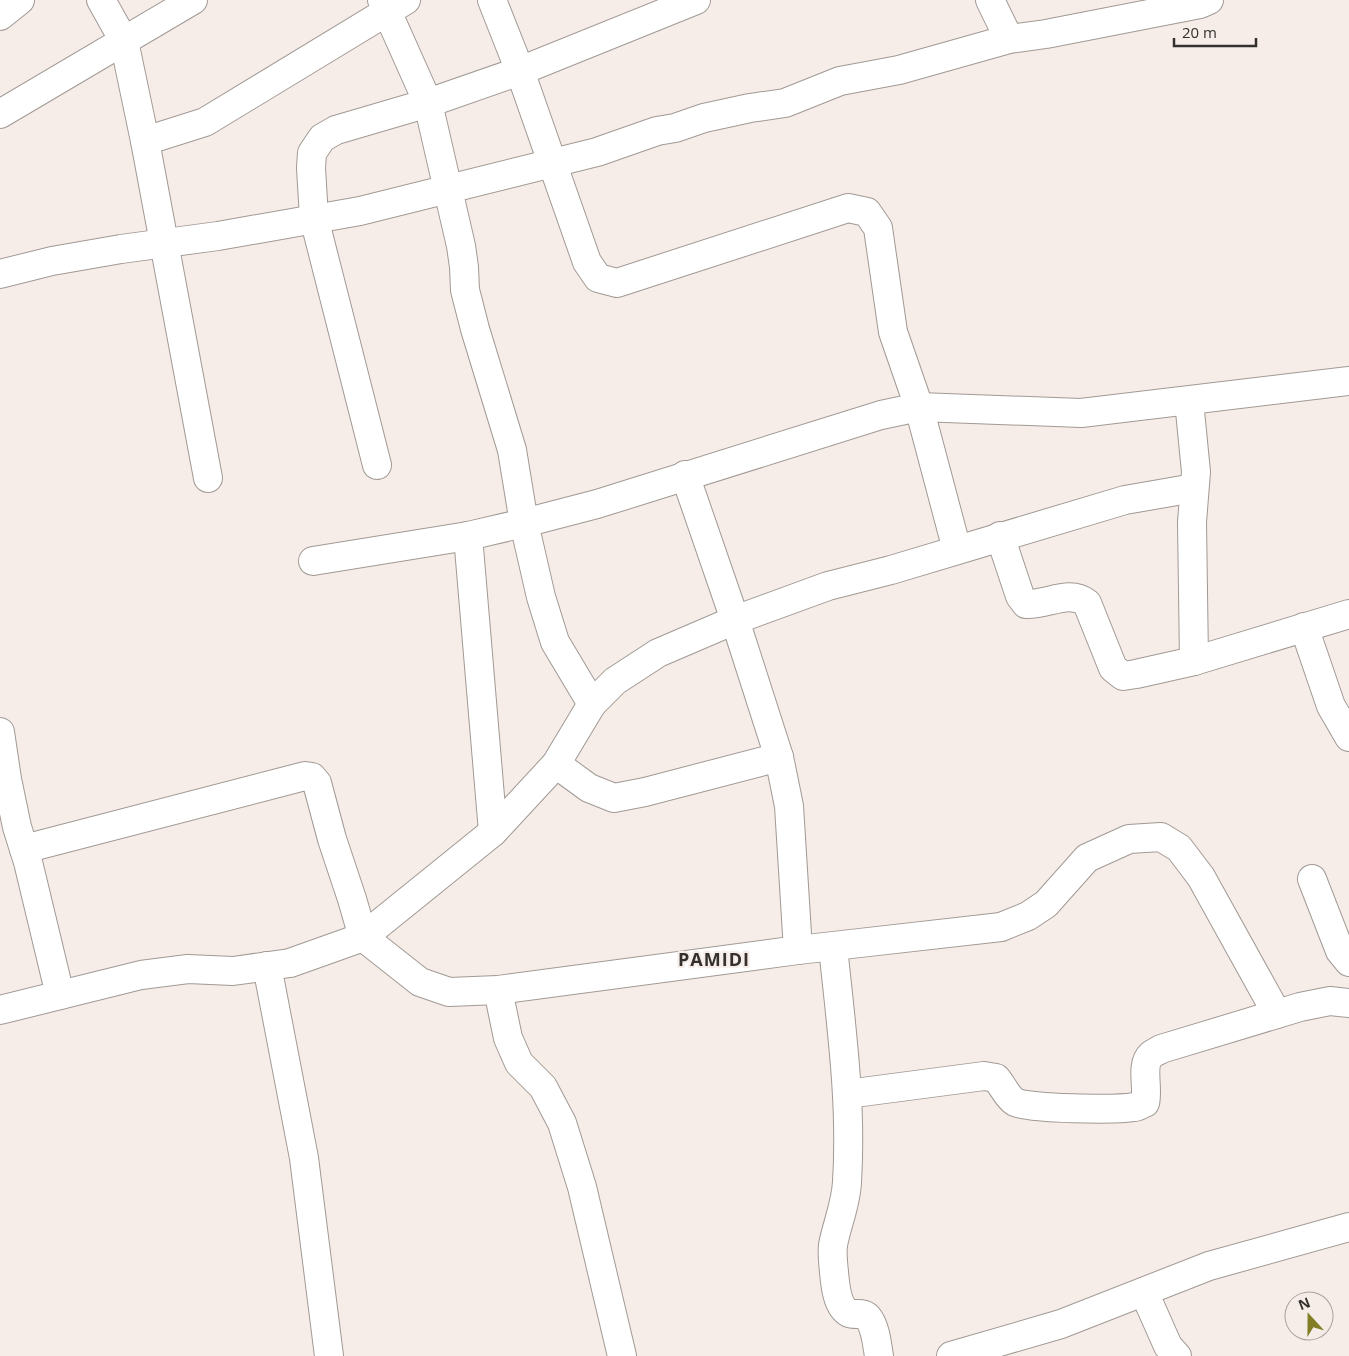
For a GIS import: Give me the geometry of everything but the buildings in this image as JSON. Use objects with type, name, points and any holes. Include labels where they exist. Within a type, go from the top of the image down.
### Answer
[{"type":"street","points":[[0,16],[20,0]]},
{"type":"street","points":[[101,0],[124,41],[145,141],[208,478]]},
{"type":"street","points":[[0,114],[193,0]]},
{"type":"street","points":[[492,0],[520,71],[587,262],[598,278],[617,283],[848,208],[867,212],[878,228],[893,332],[919,407],[957,550]]},
{"type":"street","points":[[376,465],[314,218],[312,153],[322,138],[336,130],[428,103],[520,71],[696,0]]},
{"type":"street","points":[[990,0],[1009,39]]},
{"type":"street","points":[[0,274],[52,261],[101,252],[164,244],[360,211],[596,152],[657,131],[675,128],[704,118],[784,103],[840,81],[899,70],[1009,39],[1046,34],[1200,4],[1208,0]]},
{"type":"street","points":[[145,141],[205,122],[392,4],[428,103],[461,246],[465,290],[512,450],[524,524],[541,597],[555,642],[592,704]]},
{"type":"street","points":[[313,560],[468,536],[524,524],[597,504],[881,415],[919,407],[1081,414],[1349,381]]},
{"type":"street","points":[[1189,401],[1196,472],[1192,522],[1194,661]]},
{"type":"street","points":[[685,475],[735,620],[779,757],[789,806],[798,950]]},
{"type":"street","points":[[0,1010],[141,975],[188,969],[233,971],[290,963],[363,937],[493,832],[556,764],[592,704],[615,681],[658,653],[735,620],[828,586],[891,570],[1125,500],[1194,488]]},
{"type":"street","points":[[468,536],[493,832]]},
{"type":"street","points":[[1000,536],[1020,596],[1026,604],[1036,604],[1070,596],[1080,598],[1088,603],[1113,668],[1123,676],[1194,661],[1349,614]]},
{"type":"street","points":[[1304,627],[1331,706],[1349,737]]},
{"type":"street","points":[[0,732],[17,828],[24,849],[60,995]]},
{"type":"street","points":[[556,764],[589,788],[614,798],[646,792],[779,757]]},
{"type":"street","points":[[24,849],[304,776],[312,777],[317,783],[332,839],[363,937],[420,982],[449,992],[498,990],[798,950],[1001,927],[1028,916],[1046,904],[1087,858],[1128,838],[1161,837],[1178,848],[1201,877],[1277,1014]]},
{"type":"street","points":[[1312,879],[1340,951],[1349,962]]},
{"type":"street","points":[[833,947],[848,1094],[847,1182],[844,1208],[833,1247],[834,1273],[838,1297],[843,1308],[850,1314],[862,1314],[869,1318],[874,1329],[878,1356]]},
{"type":"street","points":[[267,966],[304,1158],[329,1356]]},
{"type":"street","points":[[498,990],[508,1038],[519,1063],[543,1088],[562,1123],[582,1187],[622,1356]]},
{"type":"street","points":[[848,1094],[984,1076],[996,1078],[1009,1097],[1025,1105],[1079,1108],[1135,1107],[1145,1103],[1148,1094],[1145,1068],[1150,1056],[1161,1049],[1277,1014],[1330,1001],[1349,1003]]},
{"type":"street","points":[[951,1356],[1062,1324],[1209,1266],[1349,1227]]},
{"type":"street","points":[[1144,1292],[1168,1346],[1177,1356]]},
{"type":"district","name":"PAMIDI","points":[[714,959]]}]
